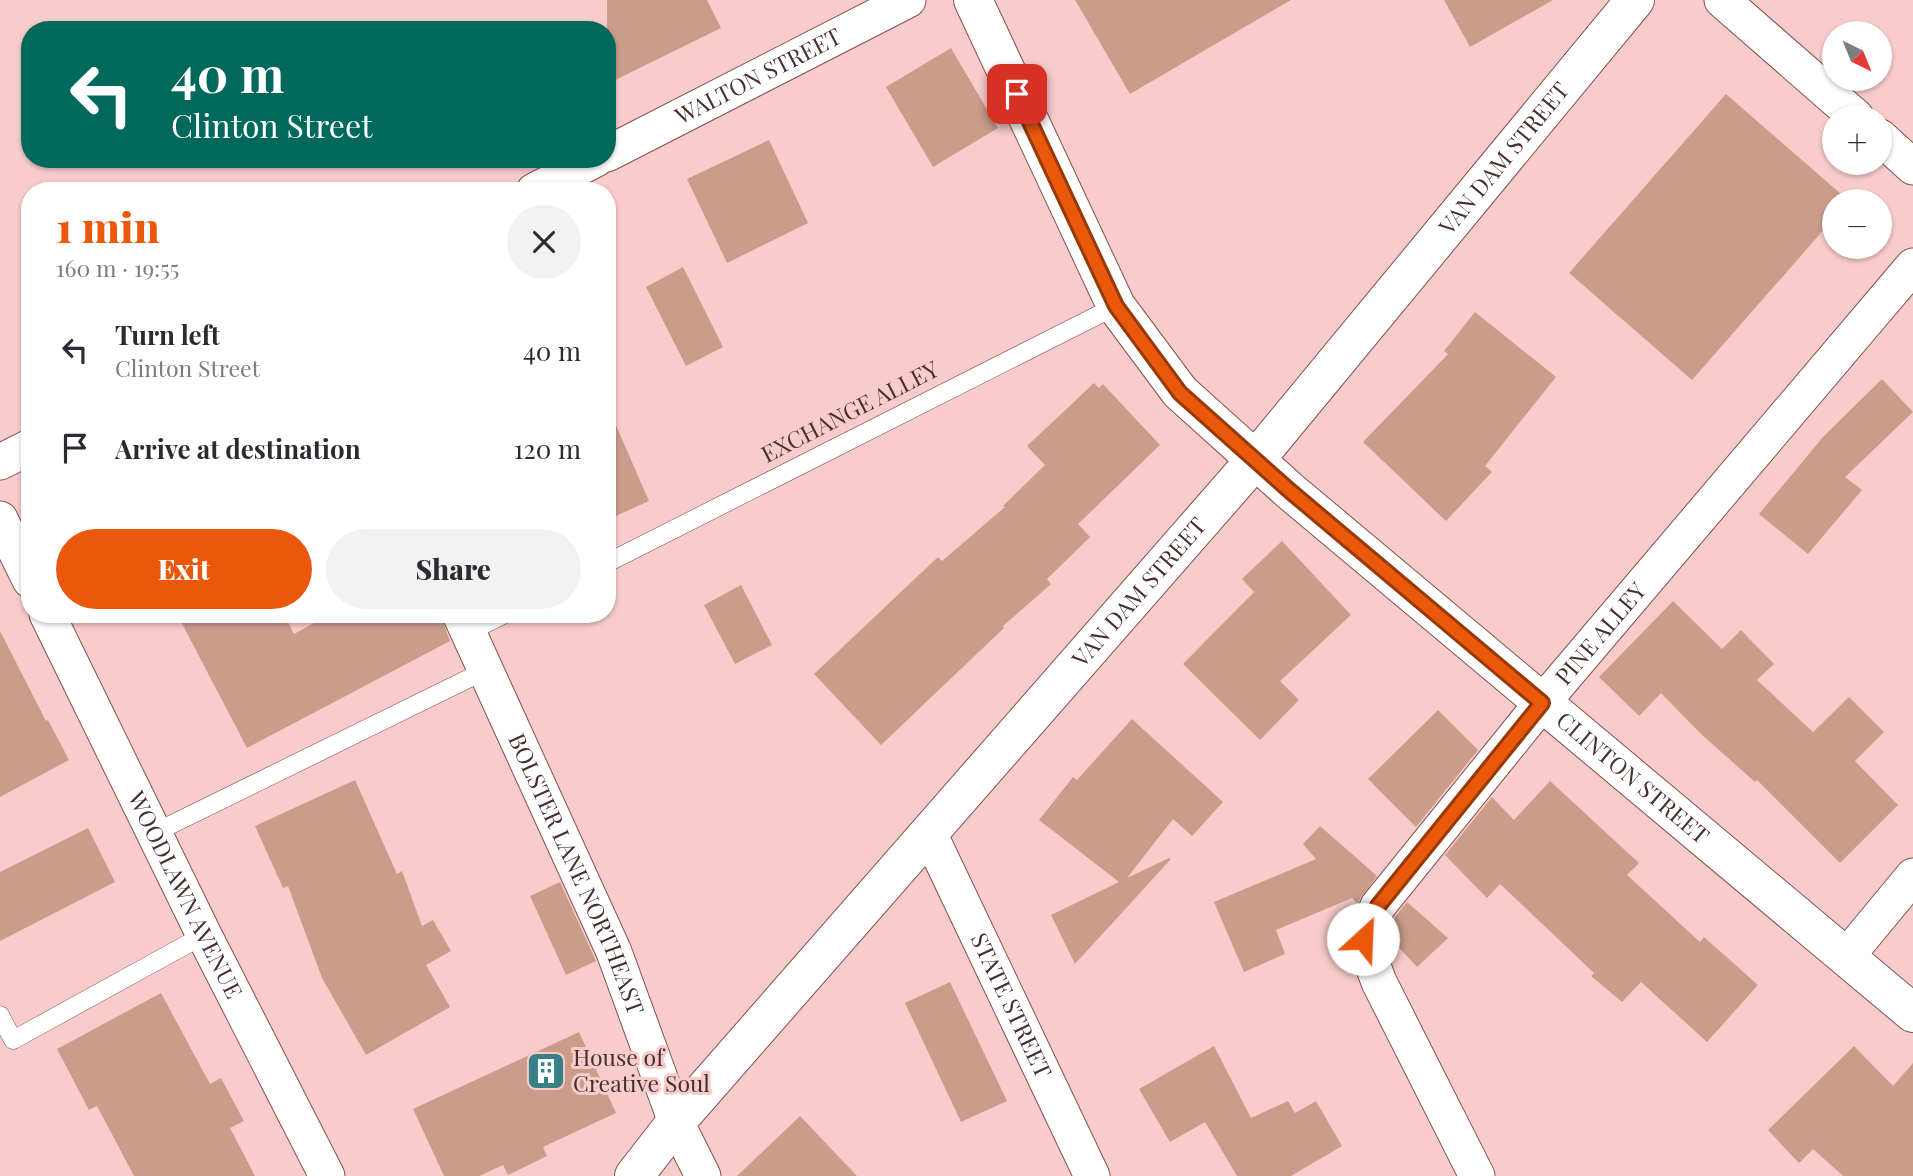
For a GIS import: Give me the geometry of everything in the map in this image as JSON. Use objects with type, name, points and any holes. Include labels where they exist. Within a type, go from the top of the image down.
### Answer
[{"type":"main road","name":"CLINTON STREET","points":[[973,0],[1116,306],[1180,393],[1290,491],[1913,1013]]},
{"type":"main road","name":"VAN DAM STREET","points":[[634,1176],[676,1122],[1256,459],[1635,0]]},
{"type":"street","name":"WALTON STREET","points":[[616,148],[908,0]]},
{"type":"street","points":[[1722,0],[1842,105]]},
{"type":"street","points":[[1892,148],[1913,167]]},
{"type":"street","points":[[551,182],[579,168]]},
{"type":"street","name":"PINE ALLEY","points":[[1478,1176],[1379,982],[1363,939],[1378,906],[1542,703],[1913,266]]},
{"type":"street","points":[[0,462],[21,452]]},
{"type":"street","points":[[0,519],[21,562]]},
{"type":"street","name":"WOODLAWN AVENUE","points":[[51,623],[204,935],[327,1176]]},
{"type":"street","name":"BOLSTER LANE NORTHEAST","points":[[465,623],[614,952],[676,1122],[703,1176]]},
{"type":"street","name":"STATE STREET","points":[[929,833],[1092,1176]]},
{"type":"street","points":[[1846,957],[1913,876]]},
{"type":"lane","name":"EXCHANGE ALLEY","points":[[616,558],[1116,306]]},
{"type":"lane","points":[[154,833],[486,670]]},
{"type":"lane","points":[[0,1015],[13,1040],[204,935]]},
{"type":"building","points":[[607,0],[707,0],[721,28],[616,80],[616,21],[607,21]]},
{"type":"building","points":[[1075,0],[1291,0],[1130,94]]},
{"type":"building","points":[[1444,0],[1553,0],[1470,47]]},
{"type":"building","points":[[951,48],[998,128],[933,167],[886,87]]},
{"type":"building","points":[[1726,94],[1835,189],[1822,189],[1822,232],[1692,380],[1569,273]]},
{"type":"building","points":[[769,140],[808,223],[727,263],[687,179]]},
{"type":"building","points":[[683,267],[723,347],[686,366],[646,287]]},
{"type":"building","points":[[1475,312],[1556,377],[1485,466],[1492,472],[1446,521],[1363,442],[1448,354],[1444,351]]},
{"type":"building","points":[[1882,379],[1913,412],[1845,477],[1862,490],[1808,554],[1759,514],[1823,437]]},
{"type":"building","points":[[1094,383],[1099,388],[1103,384],[1160,445],[1078,524],[1090,537],[1047,579],[1051,584],[1003,626],[1004,628],[881,745],[814,674],[938,557],[942,561],[1005,507],[1003,506],[1045,465],[1027,446]]},
{"type":"building","points":[[616,426],[649,501],[616,516]]},
{"type":"building","points":[[1282,541],[1351,615],[1280,681],[1299,700],[1260,740],[1183,664],[1254,592],[1242,579]]},
{"type":"building","points":[[741,585],[772,645],[735,664],[704,605]]},
{"type":"building","points":[[1673,601],[1722,649],[1741,630],[1774,664],[1757,680],[1813,732],[1849,697],[1884,732],[1855,761],[1898,805],[1840,863],[1757,780],[1755,782],[1702,735],[1661,693],[1639,716],[1599,677]]},
{"type":"building","points":[[182,623],[288,623],[294,634],[314,623],[443,623],[450,641],[247,748]]},
{"type":"building","points":[[0,631],[69,760],[0,797]]},
{"type":"building","points":[[1438,710],[1478,750],[1416,827],[1368,779]]},
{"type":"building","points":[[1132,719],[1223,802],[1192,836],[1173,819],[1127,878],[1171,859],[1075,964],[1051,915],[1119,882],[1039,820],[1073,777],[1077,780]]},
{"type":"building","points":[[355,780],[397,874],[402,871],[422,926],[433,920],[451,951],[426,965],[450,1007],[366,1055],[322,978],[288,886],[283,888],[255,826]]},
{"type":"building","points":[[1550,781],[1639,863],[1627,875],[1700,942],[1704,937],[1758,985],[1707,1042],[1641,982],[1622,1002],[1591,976],[1594,973],[1500,884],[1487,898],[1445,855],[1492,797],[1514,820]]},
{"type":"building","points":[[1320,826],[1377,876],[1357,903],[1352,898],[1276,930],[1285,954],[1244,972],[1214,902],[1316,859],[1303,844]]},
{"type":"building","points":[[88,828],[115,882],[0,941],[0,872]]},
{"type":"building","points":[[560,882],[596,961],[566,975],[530,896]]},
{"type":"building","points":[[1407,902],[1448,938],[1417,967],[1387,935],[1395,917]]},
{"type":"building","points":[[950,982],[1007,1101],[961,1122],[905,1003]]},
{"type":"building","points":[[161,993],[210,1084],[221,1078],[244,1121],[230,1128],[255,1176],[134,1176],[97,1106],[89,1110],[57,1049]]},
{"type":"building","name":"House of Creative Soul","points":[[579,1032],[616,1113],[543,1147],[547,1156],[508,1175],[503,1165],[479,1176],[444,1176],[413,1109]]},
{"type":"building","points":[[1214,1046],[1251,1118],[1288,1101],[1295,1113],[1316,1101],[1342,1146],[1291,1176],[1237,1176],[1205,1122],[1170,1142],[1139,1089]]},
{"type":"building","points":[[1854,1046],[1893,1086],[1913,1063],[1913,1176],[1843,1176],[1813,1149],[1799,1163],[1768,1130]]},
{"type":"building","points":[[800,1116],[857,1176],[737,1176]]},
{"type":"place","name":"House of Creative Soul","points":[[546,1071]]},
{"type":"route","points":[[1017,94],[1116,306],[1180,393],[1290,491],[1542,703],[1378,906],[1363,939]]}]
